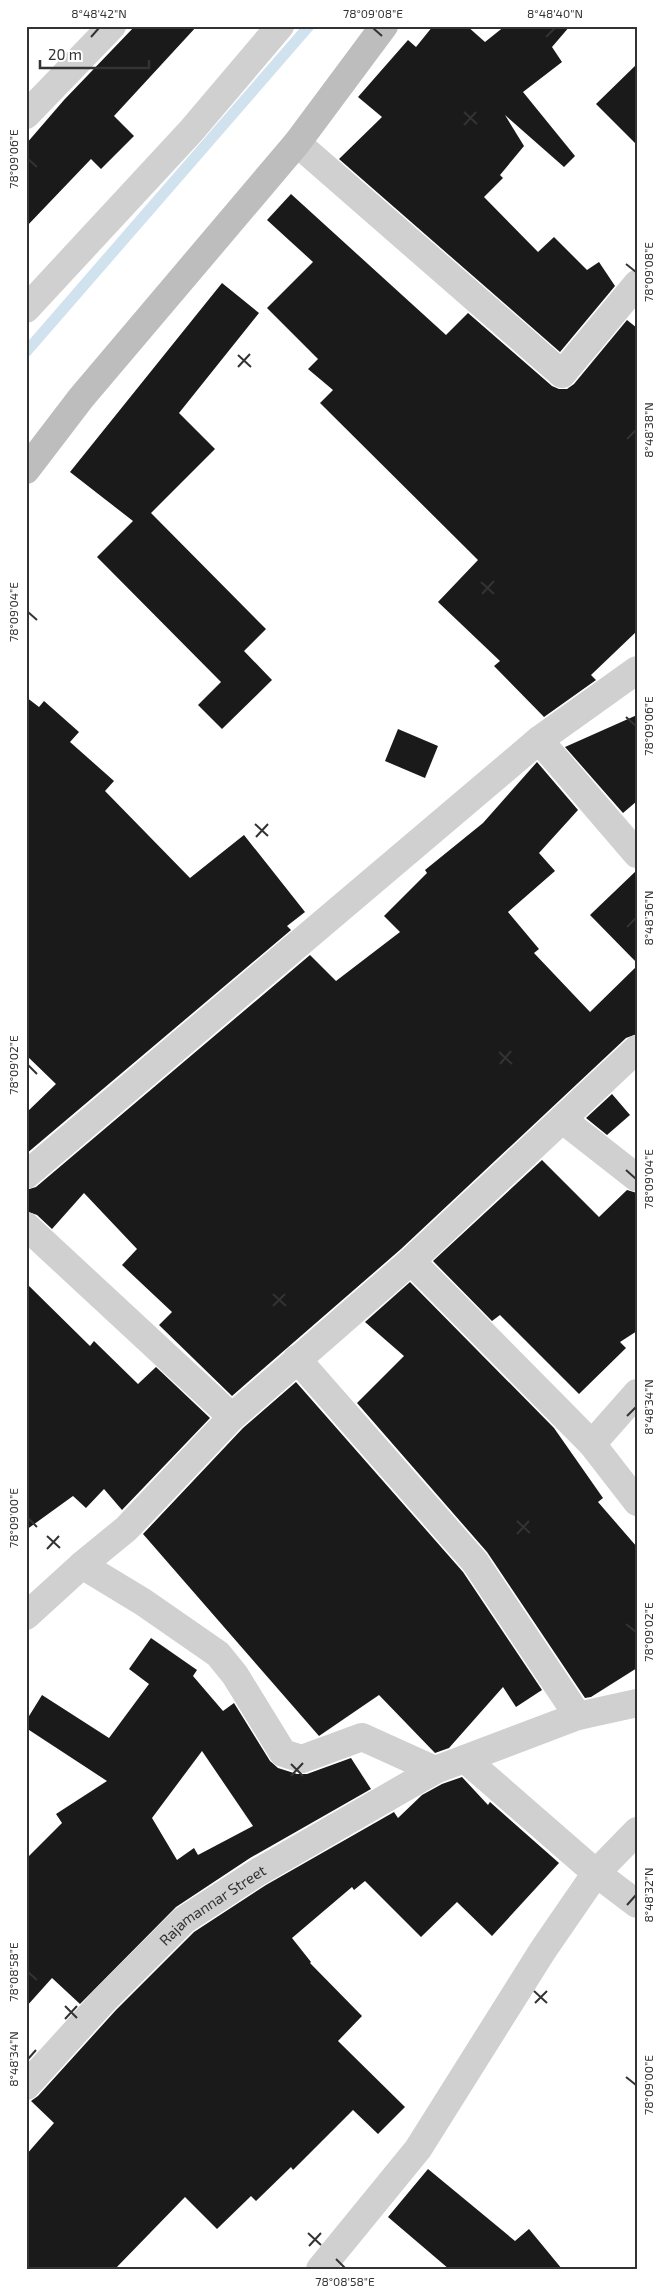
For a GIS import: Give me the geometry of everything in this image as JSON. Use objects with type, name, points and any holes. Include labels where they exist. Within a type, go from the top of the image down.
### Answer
[{"type":"street","points":[[26,116],[112,26]]},
{"type":"street","points":[[26,309],[191,131],[280,26]]},
{"type":"street","points":[[26,470],[81,398],[297,143],[384,26]]},
{"type":"street","points":[[297,143],[562,374],[637,284]]},
{"type":"street","points":[[26,1175],[539,740],[637,670]]},
{"type":"street","points":[[539,740],[637,854]]},
{"type":"street","points":[[26,1616],[82,1565],[126,1529],[232,1417],[297,1358],[411,1261],[637,1049]]},
{"type":"street","points":[[563,1120],[637,1178]]},
{"type":"street","points":[[26,1226],[232,1417]]},
{"type":"street","points":[[411,1261],[592,1444],[637,1502]]},
{"type":"street","points":[[297,1358],[475,1562],[578,1716]]},
{"type":"street","points":[[592,1444],[637,1392]]},
{"type":"street","points":[[82,1565],[143,1602],[218,1654],[235,1675],[283,1753],[302,1759],[362,1736],[435,1770]]},
{"type":"street","name":"Rajamannar Street","points":[[26,2086],[105,1999],[184,1920],[258,1872],[435,1770],[578,1716],[637,1703]]},
{"type":"street","points":[[465,1759],[596,1873],[637,1904]]},
{"type":"street","points":[[320,2269],[418,2150],[543,1950],[596,1873],[637,1831]]},
{"type":"building","points":[[135,26],[197,26],[114,116],[134,136],[101,169],[91,159],[26,227],[26,144],[64,100]]},
{"type":"building","points":[[433,26],[467,26],[485,42],[505,26],[570,26],[552,47],[562,62],[523,92],[575,156],[564,167],[505,115],[524,146],[500,175],[503,178],[484,197],[538,252],[554,237],[587,270],[599,262],[615,286],[560,352],[339,159],[382,117],[358,97],[408,40],[416,47]]},
{"type":"building","points":[[637,64],[637,145],[596,104]]},
{"type":"building","points":[[291,194],[446,335],[468,313],[552,386],[559,389],[567,389],[574,384],[627,320],[637,328],[637,631],[591,675],[596,680],[544,717],[494,666],[500,661],[438,602],[478,560],[320,403],[333,390],[308,369],[318,359],[267,308],[313,262],[267,220]]},
{"type":"building","points":[[222,283],[259,313],[179,413],[215,449],[151,513],[266,629],[244,651],[272,680],[222,729],[198,705],[221,682],[97,557],[133,521],[70,472]]},
{"type":"building","points":[[26,697],[39,707],[44,701],[79,732],[70,742],[114,781],[105,791],[190,878],[244,835],[305,912],[287,926],[291,930],[26,1154],[26,1113],[56,1084],[26,1055]]},
{"type":"building","points":[[637,715],[637,801],[623,813],[565,747]]},
{"type":"building","points":[[398,729],[438,746],[425,778],[385,761]]},
{"type":"building","points":[[537,762],[578,810],[539,853],[555,871],[508,912],[539,949],[534,953],[590,1012],[637,966],[637,1034],[626,1038],[401,1249],[232,1396],[159,1325],[172,1312],[122,1265],[137,1249],[84,1193],[52,1229],[37,1215],[26,1211],[26,1190],[36,1187],[310,955],[336,981],[400,932],[384,916],[427,873],[425,870],[483,823]]},
{"type":"building","points":[[637,870],[637,963],[590,915]]},
{"type":"building","points":[[612,1094],[630,1115],[607,1135],[586,1118]]},
{"type":"building","points":[[542,1160],[599,1217],[627,1190],[637,1193],[637,1331],[620,1342],[626,1348],[579,1394],[500,1315],[492,1321],[433,1261]]},
{"type":"building","points":[[410,1282],[554,1428],[603,1498],[598,1502],[637,1547],[637,1668],[591,1697],[585,1698],[487,1552],[357,1403],[404,1356],[365,1322]]},
{"type":"building","points":[[26,1283],[90,1346],[94,1341],[138,1384],[156,1367],[210,1418],[122,1510],[104,1489],[86,1508],[73,1496],[26,1530]]},
{"type":"building","points":[[296,1382],[463,1572],[542,1690],[516,1707],[503,1687],[449,1748],[435,1753],[379,1695],[319,1736],[143,1534],[243,1428]]},
{"type":"building","points":[[151,1638],[197,1670],[193,1676],[223,1711],[234,1703],[270,1761],[278,1768],[297,1774],[307,1774],[351,1758],[371,1789],[250,1858],[176,1907],[80,2004],[52,1978],[26,2007],[26,1859],[62,1823],[56,1814],[107,1781],[26,1728],[26,1721],[42,1695],[109,1738],[149,1684],[129,1669]],"holes":[[[202,1751],[253,1826],[198,1855],[194,1848],[177,1860],[152,1818]]]},
{"type":"building","points":[[462,1777],[488,1805],[490,1802],[559,1863],[492,1936],[457,1902],[421,1937],[365,1881],[354,1890],[352,1887],[292,1938],[310,1963],[362,2016],[338,2041],[405,2107],[378,2134],[353,2110],[293,2170],[291,2167],[256,2201],[251,2196],[217,2229],[185,2197],[115,2269],[26,2269],[26,2155],[54,2123],[31,2101],[38,2096],[116,2010],[194,1932],[266,1885],[394,1812],[398,1818],[422,1795],[442,1784]]},
{"type":"building","points":[[428,2169],[515,2241],[529,2229],[562,2269],[449,2269],[388,2217]]},
{"type":"waterway","points":[[26,352],[309,26]]}]
